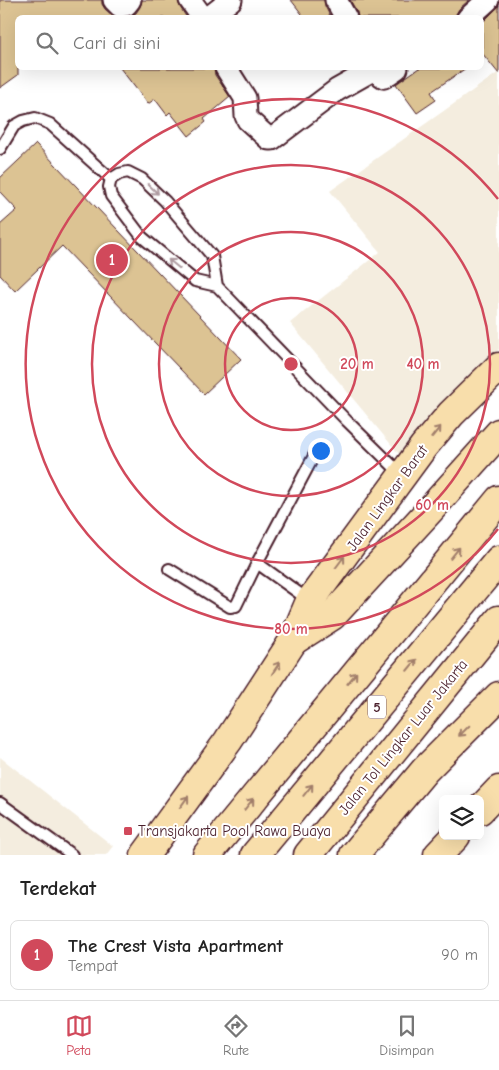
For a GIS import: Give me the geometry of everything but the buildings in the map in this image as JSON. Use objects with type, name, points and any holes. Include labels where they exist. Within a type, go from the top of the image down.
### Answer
[{"type":"main road","name":"Jalan Lingkar Barat","points":[[321,609],[382,506],[403,475],[451,414],[499,367]]},
{"type":"main road","name":"Jalan Lingkar Barat","points":[[145,855],[228,741],[293,641],[321,609],[424,517],[499,433]]},
{"type":"main road","points":[[207,855],[499,500]]},
{"type":"main road","name":"5","points":[[255,855],[499,560]]},
{"type":"main road","name":"Jalan Tol Lingkar Luar Jakarta","points":[[308,855],[499,620]]},
{"type":"main road","points":[[354,855],[425,770],[499,696]]},
{"type":"main road","points":[[484,806],[499,790]]},
{"type":"main road","points":[[438,855],[452,840]]},
{"type":"street","points":[[114,0],[120,6],[126,5],[130,0]]},
{"type":"street","points":[[190,0],[201,15]]},
{"type":"street","points":[[212,15],[231,0]]},
{"type":"street","points":[[336,0],[344,15]]},
{"type":"street","points":[[471,15],[488,0]]},
{"type":"street","points":[[227,70],[245,98],[248,120],[269,139],[272,139],[337,90],[372,70]]},
{"type":"street","points":[[377,70],[384,77],[394,70]]},
{"type":"lane","points":[[0,149],[14,126],[35,118],[50,124],[111,179]]},
{"type":"lane","points":[[217,286],[212,256],[165,201],[142,179],[128,172],[119,174],[111,179],[109,187],[111,196],[142,237],[195,280],[217,286],[347,421],[403,475]]},
{"type":"lane","points":[[169,569],[230,607],[236,606],[316,452]]},
{"type":"lane","points":[[257,563],[321,609]]},
{"type":"lane","points":[[0,802],[72,855]]},
{"type":"shaded area","points":[[499,72],[499,349],[429,427],[404,460],[290,323],[380,252],[330,191]]},
{"type":"shaded area","points":[[0,757],[113,846],[106,855],[0,855]]},
{"type":"place","name":"The Crest Vista Apartment","points":[[112,260]]},
{"type":"place","name":"Transjakarta Pool Rawa Buaya","points":[[128,831]]}]
